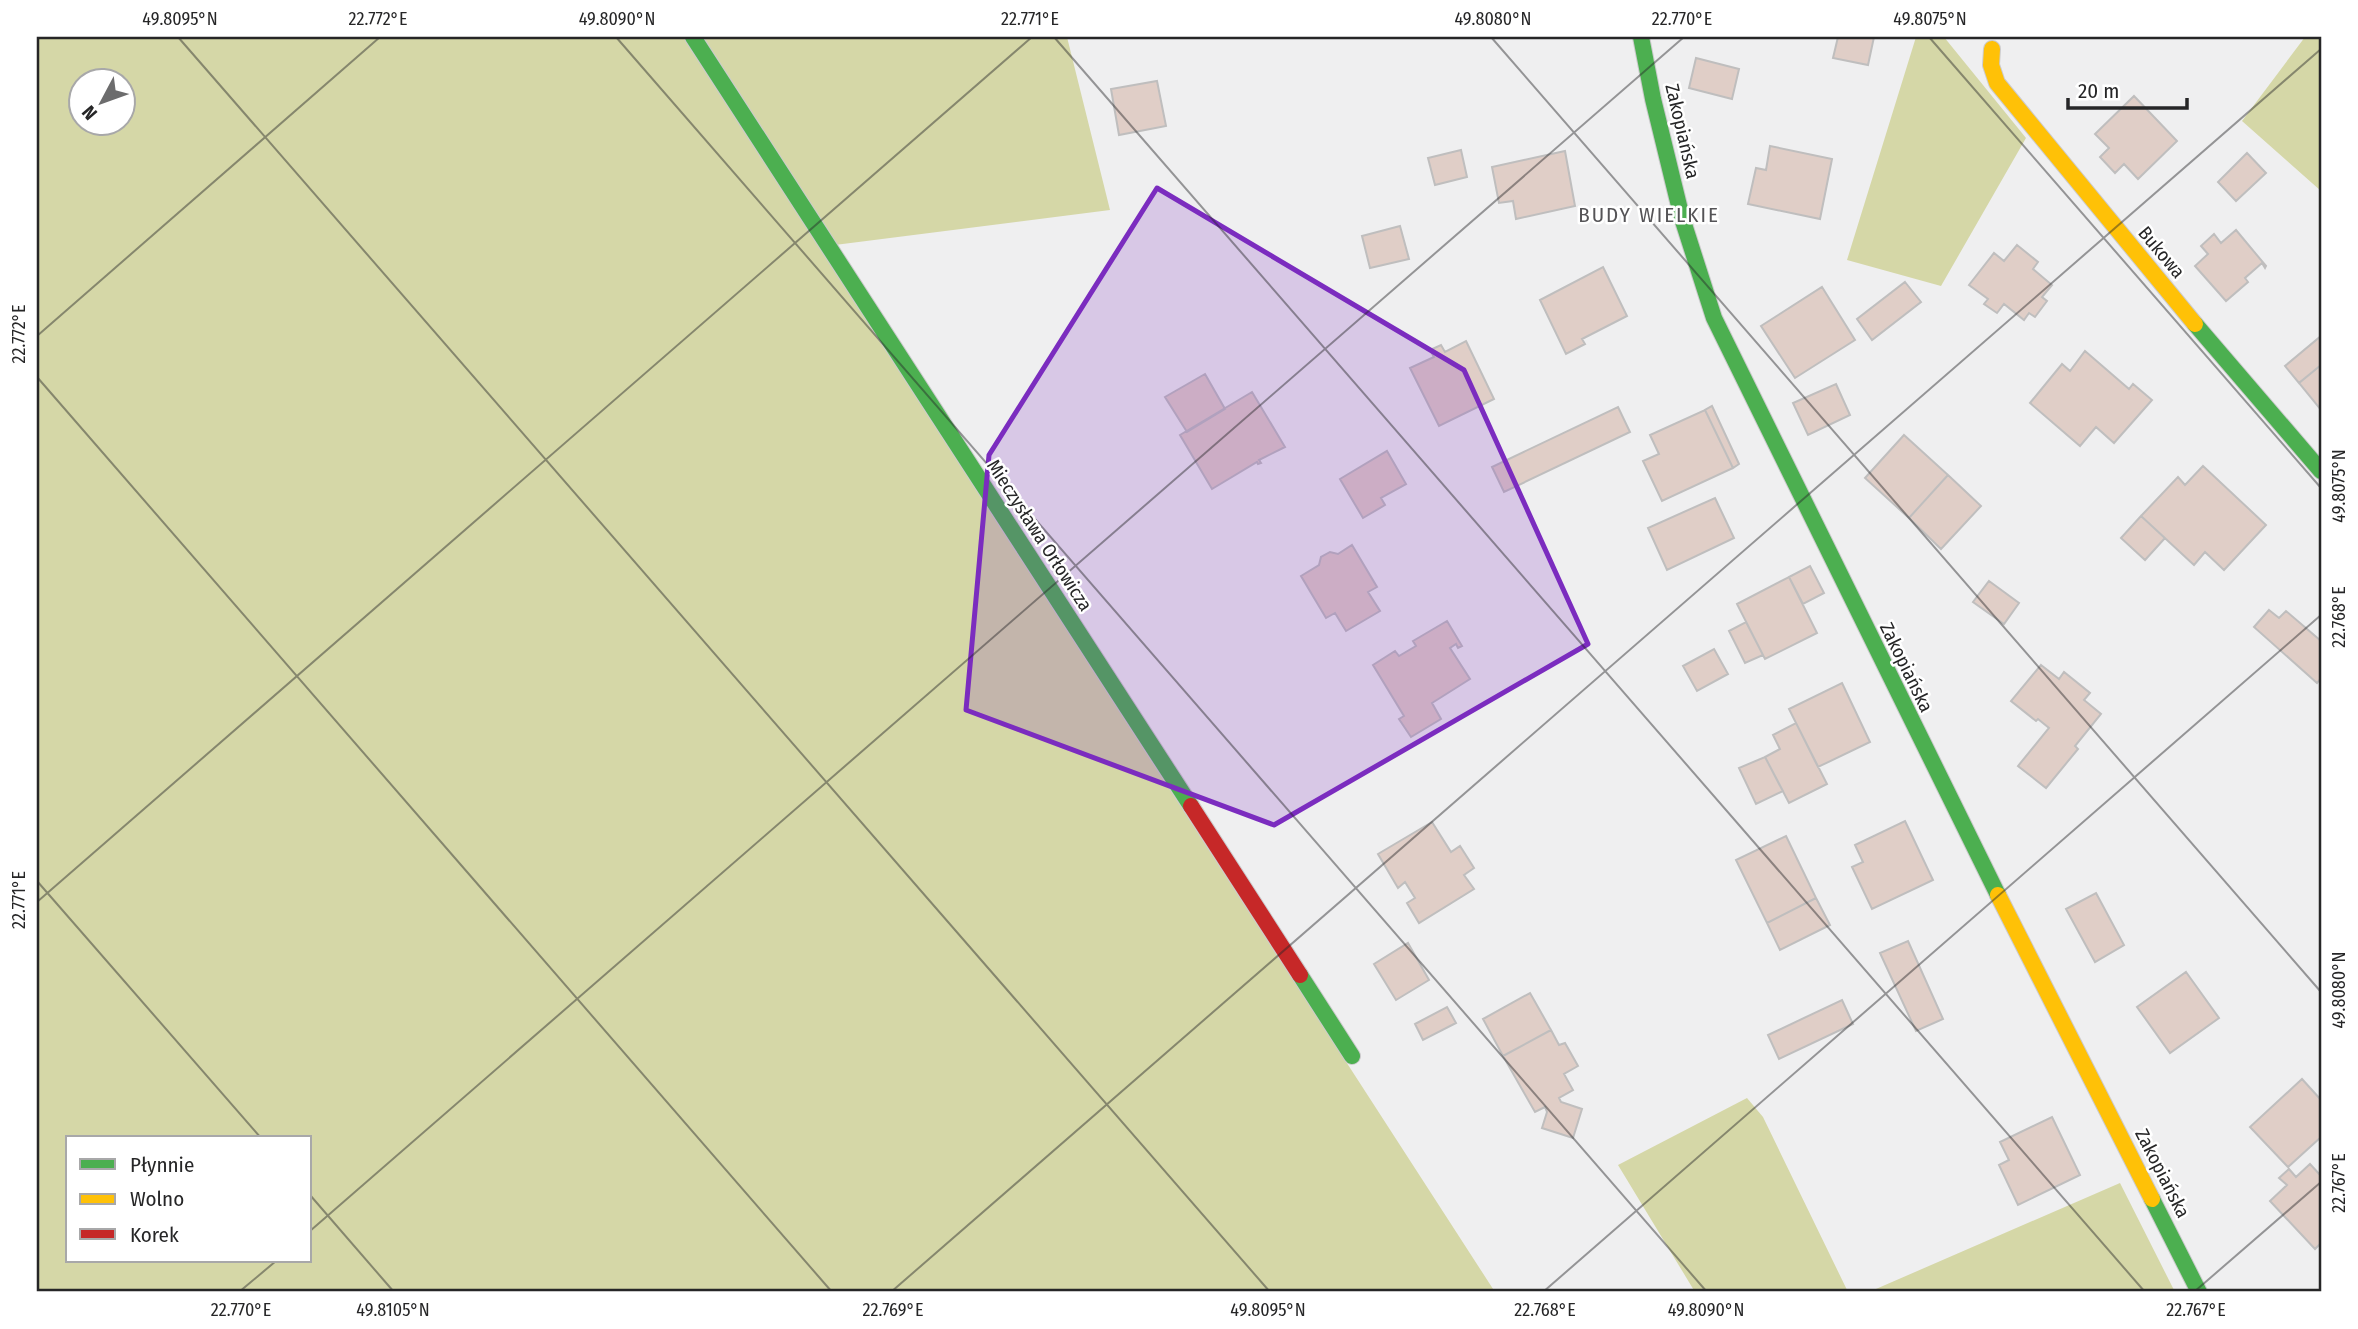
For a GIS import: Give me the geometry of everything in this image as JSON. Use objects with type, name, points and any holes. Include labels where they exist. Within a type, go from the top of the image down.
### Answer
[{"type":"street","name":"Mieczysława Orłowicza","points":[[693,37],[1352,1056]]},
{"type":"street","name":"Zakopiańska","points":[[1641,37],[1682,218],[1714,318],[1942,785],[2199,1292]]},
{"type":"street","name":"Bukowa","points":[[1992,50],[1992,65],[1997,83],[2147,267],[2321,471]]},
{"type":"highlighted area","points":[[1157,188],[1464,370],[1588,644],[1274,825],[966,710],[989,455]]},
{"type":"green space","points":[[37,37],[1067,37],[1110,210],[819,247],[1495,1292],[37,1292]]},
{"type":"green space","points":[[1916,37],[1944,37],[2026,138],[1941,286],[1847,260]]},
{"type":"green space","points":[[2305,37],[2321,37],[2321,191],[2242,121]]},
{"type":"green space","points":[[1747,1098],[1763,1117],[1848,1292],[1695,1292],[1618,1165]]},
{"type":"green space","points":[[2120,1183],[2175,1292],[1869,1292]]},
{"type":"building","points":[[1838,37],[1874,37],[1868,65],[1833,58]]},
{"type":"building","points":[[1696,58],[1739,69],[1732,99],[1689,88]]},
{"type":"building","points":[[1157,81],[1166,126],[1119,135],[1111,89]]},
{"type":"building","points":[[2134,96],[2177,141],[2138,179],[2124,164],[2115,173],[2100,157],[2109,148],[2095,134]]},
{"type":"building","points":[[1770,146],[1832,159],[1820,219],[1748,204],[1756,168],[1766,170]]},
{"type":"building","points":[[1461,150],[1467,177],[1435,185],[1428,158]]},
{"type":"building","points":[[1565,151],[1575,206],[1516,219],[1513,201],[1499,203],[1492,167]]},
{"type":"building","points":[[2247,153],[2266,173],[2236,201],[2218,182]]},
{"type":"building","points":[[1400,226],[1409,259],[1370,268],[1362,236]]},
{"type":"building","points":[[2236,230],[2266,266],[2265,268],[2262,263],[2245,278],[2248,282],[2226,301],[2195,266],[2208,254],[2201,246],[2214,234],[2221,243]]},
{"type":"building","points":[[2017,245],[2038,262],[2033,269],[2052,285],[2042,297],[2047,301],[2035,317],[2029,313],[2024,320],[2004,304],[1997,313],[1984,304],[1988,299],[1969,285],[1994,253],[2004,261]]},
{"type":"building","points":[[1603,267],[1627,316],[1582,339],[1585,344],[1566,354],[1540,300]]},
{"type":"building","points":[[1905,282],[1921,302],[1872,340],[1857,319]]},
{"type":"building","points":[[1822,287],[1855,340],[1795,378],[1761,326]]},
{"type":"building","points":[[2321,336],[2321,365],[2299,383],[2285,366]]},
{"type":"building","points":[[1466,341],[1494,399],[1439,426],[1410,368],[1434,357],[1430,350],[1441,345],[1445,352]]},
{"type":"building","points":[[2085,351],[2129,389],[2133,384],[2152,400],[2114,443],[2096,427],[2080,446],[2030,403],[2062,364],[2070,371]]},
{"type":"building","points":[[2321,365],[2321,410],[2299,383]]},
{"type":"building","points":[[1205,374],[1225,409],[1187,432],[1165,397]]},
{"type":"building","points":[[1836,384],[1850,415],[1808,435],[1793,403]]},
{"type":"building","points":[[1252,392],[1285,447],[1212,489],[1180,435]]},
{"type":"building","points":[[1712,406],[1739,464],[1733,468],[1705,410]]},
{"type":"building","points":[[1618,407],[1630,432],[1504,492],[1492,467]]},
{"type":"building","points":[[1705,410],[1733,468],[1662,501],[1643,461],[1659,454],[1650,435]]},
{"type":"building","points":[[1904,435],[1948,475],[1909,518],[1865,478]]},
{"type":"building","points":[[1387,451],[1406,484],[1381,498],[1385,505],[1363,518],[1340,479]]},
{"type":"building","points":[[2203,466],[2266,525],[2224,570],[2205,552],[2194,565],[2141,516],[2178,477],[2185,485]]},
{"type":"building","points":[[1948,475],[1981,506],[1941,549],[1909,518]]},
{"type":"building","points":[[1715,498],[1734,538],[1667,570],[1648,528]]},
{"type":"building","points":[[2141,516],[2165,538],[2145,560],[2121,538]]},
{"type":"building","points":[[1352,545],[1377,587],[1368,592],[1380,611],[1346,631],[1335,613],[1326,618],[1301,576],[1319,565],[1321,557],[1330,552],[1338,554]]},
{"type":"building","points":[[1810,566],[1824,593],[1803,604],[1789,577]]},
{"type":"building","points":[[1789,577],[1817,633],[1765,659],[1737,604]]},
{"type":"building","points":[[1989,581],[2019,603],[2004,624],[1973,602]]},
{"type":"building","points":[[2269,610],[2279,618],[2286,611],[2321,641],[2321,678],[2317,683],[2254,627]]},
{"type":"building","points":[[1447,621],[1462,646],[1458,648],[1456,644],[1450,648],[1470,679],[1432,703],[1441,719],[1411,737],[1399,719],[1404,716],[1373,665],[1395,651],[1399,656],[1416,646],[1413,641]]},
{"type":"building","points":[[1746,622],[1763,655],[1745,663],[1729,631]]},
{"type":"building","points":[[1714,649],[1728,674],[1697,691],[1683,666]]},
{"type":"building","points":[[2041,665],[2059,679],[2064,672],[2090,693],[2084,700],[2101,714],[2075,746],[2078,749],[2046,788],[2018,766],[2049,728],[2011,701]]},
{"type":"building","points":[[1842,683],[1870,742],[1818,767],[1789,709]]},
{"type":"building","points":[[1796,723],[1827,784],[1789,803],[1765,757],[1780,749],[1773,735]]},
{"type":"building","points":[[1765,757],[1783,791],[1756,804],[1739,768]]},
{"type":"building","points":[[1905,821],[1933,880],[1872,909],[1852,867],[1863,862],[1855,845]]},
{"type":"building","points":[[1432,822],[1451,852],[1460,846],[1474,868],[1464,875],[1474,889],[1419,923],[1407,903],[1415,898],[1405,882],[1398,888],[1378,854]]},
{"type":"building","points":[[1786,836],[1816,898],[1767,923],[1736,860]]},
{"type":"building","points":[[2096,893],[2124,945],[2095,962],[2066,909]]},
{"type":"building","points":[[1816,898],[1830,925],[1780,950],[1767,923]]},
{"type":"building","points":[[1908,941],[1943,1019],[1916,1031],[1880,953]]},
{"type":"building","points":[[1408,943],[1429,980],[1396,1000],[1374,964]]},
{"type":"building","points":[[2186,972],[2219,1018],[2170,1053],[2137,1007]]},
{"type":"building","points":[[1530,993],[1551,1030],[1503,1056],[1483,1019]]},
{"type":"building","points":[[1842,1000],[1853,1024],[1779,1059],[1768,1035]]},
{"type":"building","points":[[1447,1007],[1456,1023],[1423,1040],[1415,1024]]},
{"type":"building","points":[[1551,1030],[1559,1045],[1565,1043],[1578,1066],[1564,1074],[1573,1090],[1559,1098],[1561,1102],[1582,1109],[1573,1138],[1542,1128],[1547,1112],[1545,1107],[1535,1112],[1503,1056]]},
{"type":"building","points":[[2302,1079],[2321,1100],[2321,1137],[2288,1167],[2250,1127]]},
{"type":"building","points":[[2052,1117],[2080,1175],[2018,1205],[1999,1165],[2009,1160],[2000,1142]]},
{"type":"building","points":[[2310,1164],[2321,1176],[2321,1243],[2315,1249],[2270,1201],[2287,1185],[2279,1178],[2289,1169],[2296,1177]]},
{"type":"traffic: fast","points":[[693,37],[1191,806]]},
{"type":"traffic: fast","points":[[1641,37],[1682,218],[1714,318],[1998,895]]},
{"type":"traffic: fast","points":[[2195,324],[2321,471]]},
{"type":"traffic: fast","points":[[1300,975],[1352,1056]]},
{"type":"traffic: fast","points":[[2152,1199],[2199,1292]]},
{"type":"traffic: slow","points":[[1992,49],[1991,65],[1997,83],[2195,324]]},
{"type":"traffic: slow","points":[[1998,895],[2152,1199]]},
{"type":"traffic: jam","points":[[1191,806],[1300,975]]},
{"type":"district","name":"BUDY WIELKIE","points":[[1649,215]]}]
